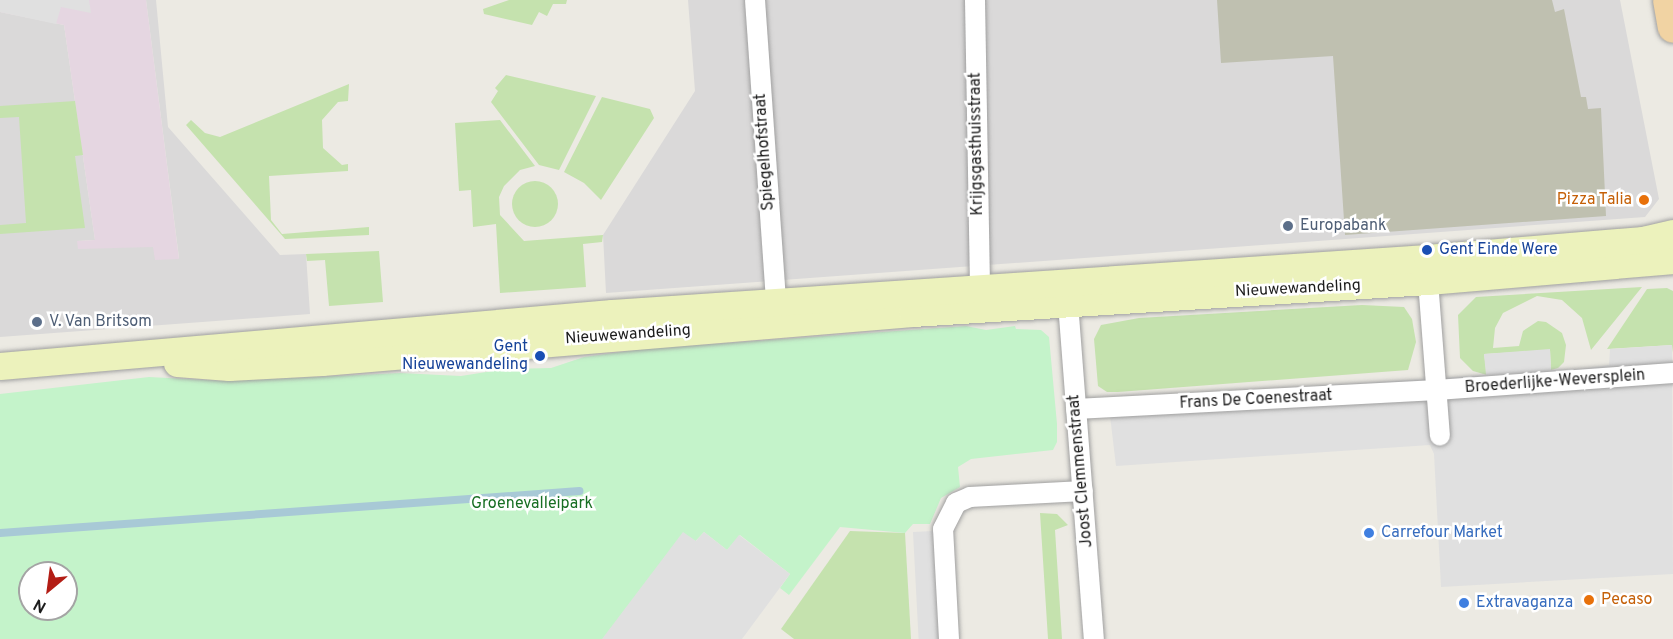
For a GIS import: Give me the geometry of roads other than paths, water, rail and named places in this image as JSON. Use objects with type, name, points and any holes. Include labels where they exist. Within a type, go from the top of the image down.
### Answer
[{"type":"main road","points":[[1668,0],[1673,28]]},
{"type":"main road","name":"Nieuwewandeling","points":[[137,356],[163,362],[229,367],[345,360],[778,313],[980,288],[1168,297],[1427,270],[1673,234]]},
{"type":"main road","name":"Nieuwewandeling","points":[[0,366],[137,356],[186,348],[442,329],[778,313],[912,313],[1238,270],[1427,270],[1673,260]]},
{"type":"main road","name":"Nieuwewandeling","points":[[1168,297],[1181,284],[1233,281],[1238,270]]},
{"type":"main road","name":"Nieuwewandeling","points":[[912,313],[925,302],[979,299],[980,288]]},
{"type":"main road","name":"Nieuwewandeling","points":[[345,360],[365,346],[438,340],[442,329]]},
{"type":"street","name":"Spiegelhofstraat","points":[[755,0],[778,313]]},
{"type":"street","name":"Krijgsgasthuisstraat","points":[[975,0],[980,288]]},
{"type":"street","points":[[1427,270],[1440,436]]},
{"type":"street","name":"Joost Clemmenstraat","points":[[1067,292],[1094,639]]},
{"type":"street","name":"Broederlijke-Weversplein","points":[[1436,390],[1673,374]]},
{"type":"street","name":"Frans De Coenestraat","points":[[1076,409],[1436,390]]},
{"type":"street","points":[[949,639],[943,528],[956,503],[970,497],[1083,491]]},
{"type":"waterway","points":[[0,533],[579,491]]},
{"type":"place","name":"Pizza Talia","points":[[1644,200]]},
{"type":"place","name":"Europabank","points":[[1288,226]]},
{"type":"place","name":"Gent Einde Were","points":[[1427,250]]},
{"type":"place","name":"V. Van Britsom","points":[[37,322]]},
{"type":"place","name":"Gent Nieuwewandeling","points":[[540,356]]},
{"type":"place","name":"Carrefour Market","points":[[1369,533]]},
{"type":"place","name":"Pecaso","points":[[1589,600]]},
{"type":"place","name":"Extravaganza","points":[[1464,603]]},
{"type":"park label","name":"Groenevalleipark","points":[[532,504]]}]
